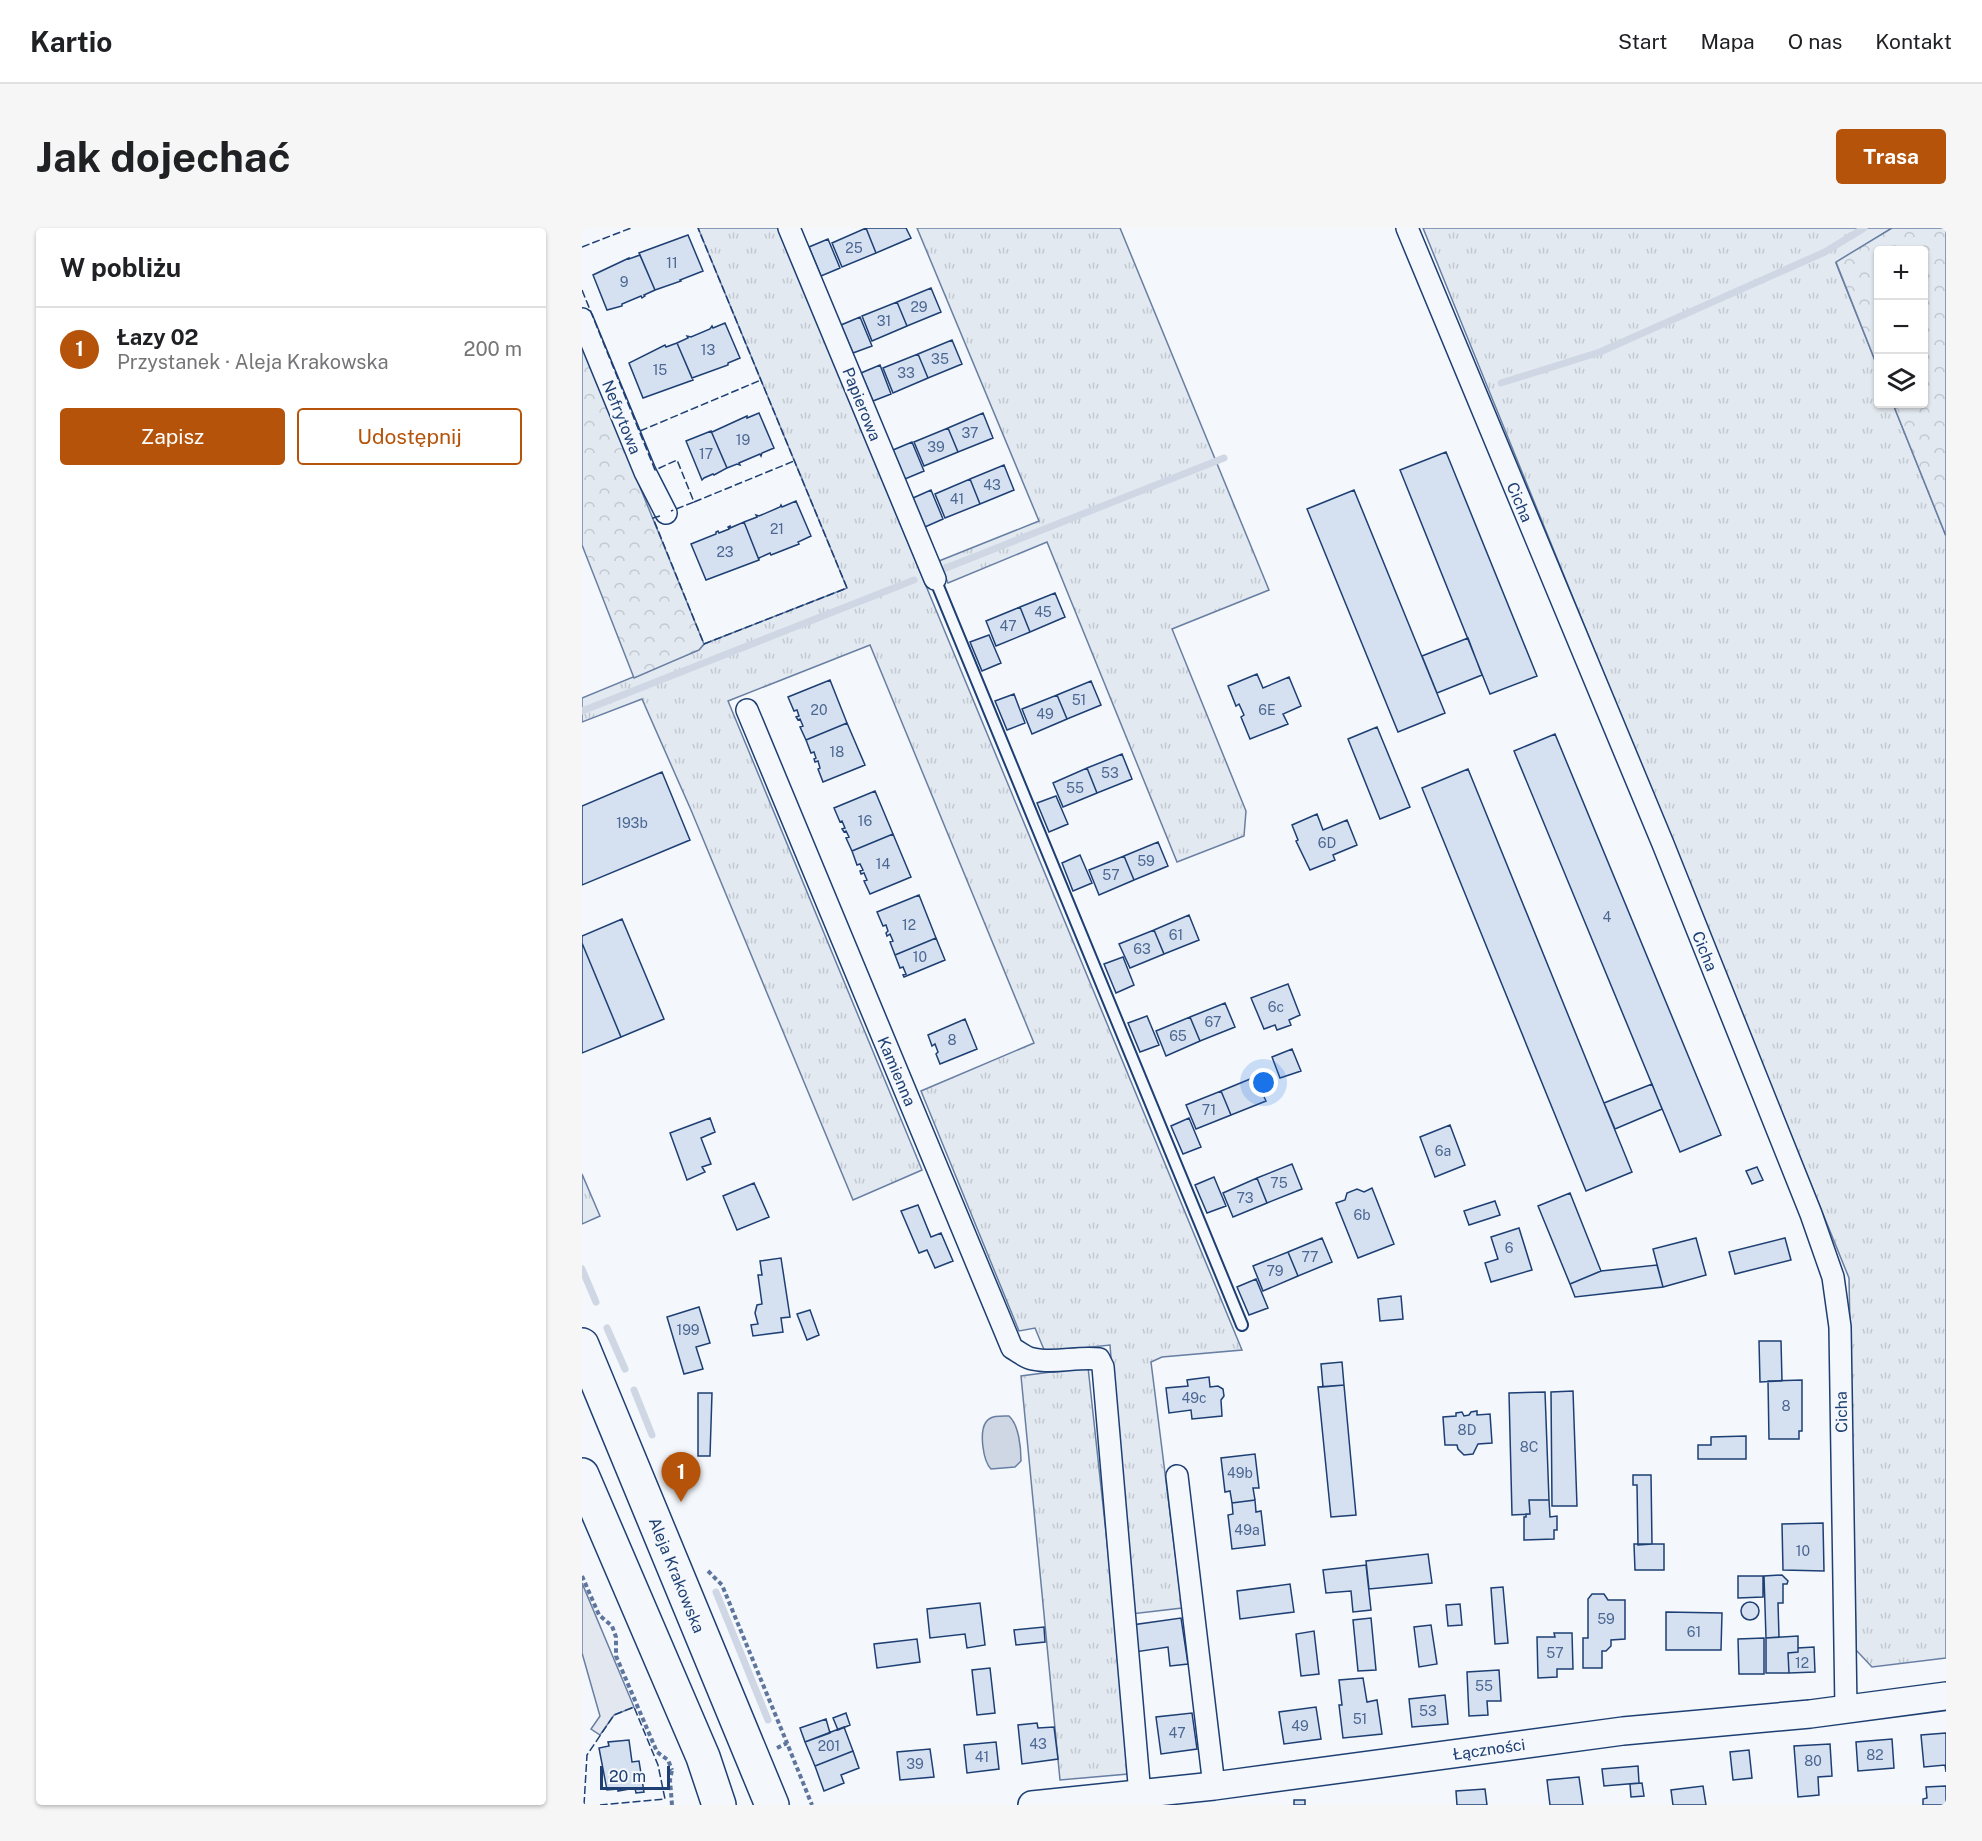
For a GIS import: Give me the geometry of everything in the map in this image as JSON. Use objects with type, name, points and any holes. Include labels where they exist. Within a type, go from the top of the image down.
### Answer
[{"type":"main road","name":"Aleja Krakowska","points":[[582,1345],[772,1805]]},
{"type":"main road","points":[[582,1475],[699,1748],[719,1805]]},
{"type":"street","name":"Papierowa","points":[[789,228],[935,579]]},
{"type":"street","name":"Cicha","points":[[1407,228],[1663,844],[1811,1214],[1833,1277],[1840,1327],[1846,1708]]},
{"type":"street","name":"Nefrytowa","points":[[582,319],[645,472],[666,513]]},
{"type":"street","name":"Kamienna","points":[[747,710],[1012,1348],[1031,1359],[1086,1357],[1099,1359],[1106,1381],[1140,1795]]},
{"type":"street","points":[[1176,1476],[1214,1786]]},
{"type":"street","name":"Łączności","points":[[1032,1805],[1214,1786],[1623,1731],[1946,1696]]},
{"type":"lane","points":[[935,579],[1242,1325]]},
{"type":"path","points":[[700,1564],[722,1585],[812,1805]]},
{"type":"path","points":[[582,1576],[599,1615],[612,1626],[616,1637],[616,1656],[657,1752],[668,1760],[672,1770],[670,1780],[672,1805]]},
{"type":"path","points":[[770,1750],[788,1743]]},
{"type":"path","points":[[672,1770],[679,1767]]},
{"type":"green space","points":[[698,228],[778,228],[1242,1350],[1162,1357],[1151,1362],[1182,1608],[1131,1614],[1110,1345],[1045,1352],[1035,1328],[1019,1331],[921,1091],[1034,1043],[870,645],[728,701],[922,1170],[853,1200],[691,810],[642,699],[582,722],[582,698],[699,650],[704,644],[847,588]]},
{"type":"green space","points":[[917,228],[1120,228],[1269,590],[1172,629],[1246,811],[1244,836],[1177,862],[1047,542],[948,583],[939,561],[1039,521]]},
{"type":"green space","points":[[1423,228],[1892,228],[1836,263],[1874,358],[1874,408],[1895,408],[1946,536],[1946,1658],[1872,1667],[1856,1650],[1849,1278]]},
{"type":"green space","points":[[1892,228],[1946,228],[1946,536],[1895,408],[1928,408],[1928,246],[1874,246],[1874,358],[1836,262]]},
{"type":"green space","points":[[582,345],[704,644],[699,650],[634,678],[582,545]]},
{"type":"green space","points":[[582,1174],[600,1216],[582,1224]]},
{"type":"green space","points":[[1088,1367],[1115,1616],[1128,1774],[1060,1780],[1021,1376]]},
{"type":"shaded area","points":[[1009,1416],[1017,1431],[1021,1461],[1015,1467],[991,1469],[983,1446],[984,1427],[991,1418]]},
{"type":"shaded area","points":[[582,1583],[634,1707],[614,1715],[600,1735],[591,1729],[600,1716],[582,1653]]},
{"type":"building","points":[[866,228],[876,253],[842,267],[832,243]]},
{"type":"building","points":[[866,228],[906,228],[911,238],[876,253]]},
{"type":"building","points":[[688,235],[703,271],[655,290],[639,253]]},
{"type":"building","points":[[828,239],[840,268],[821,276],[809,247]]},
{"type":"building","points":[[640,255],[655,290],[642,298],[641,296],[622,306],[607,310],[593,275]]},
{"type":"building","points":[[931,288],[941,312],[907,326],[897,302]]},
{"type":"building","points":[[897,302],[907,326],[872,341],[862,316]]},
{"type":"building","points":[[860,317],[872,346],[853,353],[841,325]]},
{"type":"building","points":[[725,323],[740,358],[728,365],[692,378],[677,343],[688,338],[687,336],[691,337],[712,326],[713,328]]},
{"type":"building","points":[[952,340],[962,364],[928,378],[918,354]]},
{"type":"building","points":[[677,343],[693,380],[643,398],[629,363],[665,345],[666,347]]},
{"type":"building","points":[[918,354],[928,378],[893,393],[883,368]]},
{"type":"building","points":[[880,365],[891,394],[873,401],[861,373]]},
{"type":"building","points":[[759,413],[774,448],[762,453],[761,456],[760,454],[739,463],[740,465],[727,468],[711,431]]},
{"type":"building","points":[[983,413],[993,438],[958,452],[948,428]]},
{"type":"building","points":[[948,428],[958,452],[924,466],[914,442]]},
{"type":"building","points":[[711,431],[727,468],[702,480],[686,441]]},
{"type":"building","points":[[912,442],[924,471],[905,479],[893,450]]},
{"type":"building","points":[[1446,452],[1537,676],[1490,694],[1400,470]]},
{"type":"building","points":[[1004,465],[1014,490],[980,504],[970,479]]},
{"type":"building","points":[[970,479],[980,504],[945,518],[935,494]]},
{"type":"building","points":[[931,490],[943,519],[925,527],[913,498]]},
{"type":"building","points":[[1354,490],[1445,713],[1398,732],[1307,509]]},
{"type":"building","points":[[796,501],[811,536],[798,542],[799,544],[771,555],[770,553],[759,560],[744,522],[757,517],[756,515],[759,516],[781,505],[782,507]]},
{"type":"building","points":[[744,522],[759,560],[706,580],[691,544]]},
{"type":"building","points":[[1055,593],[1065,617],[1030,632],[1020,607]]},
{"type":"building","points":[[1020,607],[1030,632],[996,646],[986,621]]},
{"type":"building","points":[[989,635],[1001,663],[982,671],[970,642]]},
{"type":"building","points":[[1468,638],[1482,675],[1437,693],[1422,656]]},
{"type":"building","points":[[1257,674],[1263,688],[1289,677],[1301,706],[1283,714],[1288,724],[1250,739],[1241,717],[1244,715],[1239,704],[1236,706],[1228,686]]},
{"type":"building","points":[[830,680],[847,723],[806,740],[800,727],[803,726],[800,719],[796,717],[799,716],[797,710],[794,711],[788,697]]},
{"type":"building","points":[[1091,681],[1101,705],[1067,719],[1057,695]]},
{"type":"building","points":[[1014,694],[1025,723],[1007,730],[995,701]]},
{"type":"building","points":[[1057,695],[1067,719],[1032,734],[1022,709]]},
{"type":"building","points":[[847,723],[865,765],[823,782],[818,769],[820,768],[818,761],[815,762],[814,752],[811,753],[806,740]]},
{"type":"building","points":[[1377,727],[1410,807],[1380,819],[1348,739]]},
{"type":"building","points":[[1555,734],[1721,1135],[1680,1152],[1514,751]]},
{"type":"building","points":[[1122,754],[1132,779],[1097,793],[1087,768]]},
{"type":"building","points":[[1087,768],[1097,793],[1063,807],[1053,783]]},
{"type":"building","points":[[1468,769],[1632,1172],[1586,1191],[1422,788]]},
{"type":"building","points":[[662,772],[690,840],[582,885],[582,806]]},
{"type":"building","points":[[875,791],[893,834],[852,851],[846,838],[849,837],[842,829],[845,828],[834,808]]},
{"type":"building","points":[[1056,796],[1068,824],[1049,832],[1037,803]]},
{"type":"building","points":[[1317,814],[1323,830],[1347,820],[1357,845],[1333,855],[1335,860],[1310,870],[1296,841],[1298,840],[1292,825]]},
{"type":"building","points":[[893,834],[911,877],[870,894],[864,881],[867,880],[864,873],[861,874],[860,871],[863,870],[860,864],[857,865],[852,851]]},
{"type":"building","points":[[1158,842],[1168,866],[1134,880],[1124,856]]},
{"type":"building","points":[[1080,855],[1092,883],[1073,891],[1062,863]]},
{"type":"building","points":[[1124,856],[1134,880],[1099,895],[1089,870]]},
{"type":"building","points":[[919,895],[936,938],[895,955],[890,942],[893,941],[890,934],[887,936],[886,925],[883,926],[877,912]]},
{"type":"building","points":[[1189,915],[1199,940],[1164,954],[1154,930]]},
{"type":"building","points":[[622,919],[664,1019],[621,1037],[582,943],[582,936]]},
{"type":"building","points":[[1154,930],[1164,954],[1130,968],[1119,944]]},
{"type":"building","points":[[936,938],[945,960],[904,977],[903,975],[906,974],[903,967],[900,968],[895,955]]},
{"type":"building","points":[[582,943],[621,1037],[582,1053]]},
{"type":"building","points":[[1123,957],[1134,985],[1116,993],[1104,964]]},
{"type":"building","points":[[1288,984],[1300,1015],[1289,1020],[1291,1025],[1277,1030],[1275,1025],[1264,1029],[1251,998]]},
{"type":"building","points":[[1225,1003],[1235,1027],[1200,1041],[1190,1017]]},
{"type":"building","points":[[1147,1016],[1159,1045],[1140,1052],[1128,1023]]},
{"type":"building","points":[[1190,1017],[1200,1041],[1166,1056],[1156,1031]]},
{"type":"building","points":[[965,1019],[977,1049],[940,1064],[935,1044],[932,1046],[928,1035]]},
{"type":"building","points":[[1292,1049],[1301,1071],[1280,1078],[1272,1057]]},
{"type":"building","points":[[1255,1077],[1266,1101],[1231,1115],[1221,1091]]},
{"type":"building","points":[[1652,1084],[1662,1109],[1615,1129],[1604,1103]]},
{"type":"building","points":[[1221,1091],[1231,1115],[1196,1129],[1186,1105]]},
{"type":"building","points":[[710,1118],[715,1132],[701,1138],[711,1164],[702,1167],[705,1172],[687,1180],[670,1133]]},
{"type":"building","points":[[1189,1118],[1201,1147],[1183,1154],[1171,1126]]},
{"type":"building","points":[[1450,1125],[1465,1165],[1435,1177],[1420,1137]]},
{"type":"building","points":[[1292,1164],[1302,1189],[1267,1203],[1257,1178]]},
{"type":"building","points":[[1757,1167],[1763,1180],[1752,1184],[1746,1171]]},
{"type":"building","points":[[1214,1177],[1226,1206],[1207,1213],[1195,1185]]},
{"type":"building","points":[[1257,1178],[1267,1203],[1233,1217],[1223,1193]]},
{"type":"building","points":[[754,1183],[769,1217],[737,1230],[723,1196]]},
{"type":"building","points":[[1372,1188],[1394,1244],[1358,1258],[1336,1203],[1345,1200],[1347,1193],[1357,1189],[1364,1192]]},
{"type":"building","points":[[1570,1193],[1601,1271],[1570,1284],[1538,1206]]},
{"type":"building","points":[[1495,1201],[1500,1215],[1469,1225],[1464,1211]]},
{"type":"building","points":[[918,1205],[931,1237],[941,1233],[953,1261],[935,1268],[927,1250],[919,1253],[901,1211]]},
{"type":"building","points":[[1519,1228],[1532,1270],[1491,1282],[1485,1263],[1498,1259],[1491,1237]]},
{"type":"building","points":[[1322,1238],[1332,1262],[1298,1276],[1288,1252]]},
{"type":"building","points":[[1696,1238],[1706,1275],[1663,1287],[1653,1249]]},
{"type":"building","points":[[1785,1238],[1791,1260],[1735,1274],[1729,1252]]},
{"type":"building","points":[[1288,1252],[1298,1276],[1263,1291],[1253,1266]]},
{"type":"building","points":[[781,1258],[790,1317],[781,1318],[783,1332],[753,1336],[751,1325],[758,1324],[755,1313],[757,1305],[762,1304],[758,1275],[762,1275],[760,1261]]},
{"type":"building","points":[[1657,1265],[1663,1287],[1575,1297],[1570,1284],[1601,1271]]},
{"type":"building","points":[[1256,1279],[1268,1308],[1249,1315],[1237,1287]]},
{"type":"building","points":[[1401,1296],[1403,1319],[1380,1321],[1378,1299]]},
{"type":"building","points":[[699,1307],[710,1343],[696,1347],[703,1369],[684,1374],[667,1317]]},
{"type":"building","points":[[810,1310],[819,1335],[807,1340],[797,1314]]},
{"type":"building","points":[[1759,1341],[1781,1341],[1782,1381],[1760,1382]]},
{"type":"building","points":[[1342,1362],[1344,1385],[1323,1387],[1321,1364]]},
{"type":"building","points":[[1209,1377],[1210,1387],[1218,1386],[1223,1389],[1222,1416],[1192,1419],[1191,1410],[1169,1413],[1166,1388],[1188,1386],[1187,1380]]},
{"type":"building","points":[[1802,1380],[1802,1431],[1799,1431],[1799,1439],[1769,1439],[1768,1381]]},
{"type":"building","points":[[1344,1385],[1356,1515],[1331,1517],[1318,1387]]},
{"type":"building","points":[[1573,1391],[1577,1506],[1552,1506],[1551,1392]]},
{"type":"building","points":[[1545,1392],[1549,1500],[1529,1500],[1530,1514],[1512,1515],[1509,1393]]},
{"type":"building","points":[[698,1393],[712,1393],[710,1456],[698,1456]]},
{"type":"building","points":[[1477,1411],[1477,1415],[1490,1414],[1492,1443],[1478,1444],[1473,1454],[1464,1455],[1457,1445],[1445,1445],[1443,1417],[1456,1416],[1456,1413],[1462,1412],[1464,1416]]},
{"type":"building","points":[[1746,1436],[1746,1459],[1698,1459],[1698,1445],[1711,1445],[1711,1437]]},
{"type":"building","points":[[1255,1454],[1259,1488],[1253,1488],[1255,1500],[1232,1503],[1230,1491],[1225,1492],[1221,1458]]},
{"type":"building","points":[[1633,1475],[1651,1475],[1652,1544],[1638,1545],[1637,1485],[1633,1485]]},
{"type":"building","points":[[1255,1500],[1256,1512],[1261,1511],[1265,1545],[1232,1549],[1228,1515],[1233,1514],[1232,1503]]},
{"type":"building","points":[[1529,1500],[1549,1500],[1550,1517],[1557,1516],[1557,1530],[1554,1530],[1554,1539],[1524,1540],[1524,1517],[1530,1514]]},
{"type":"building","points":[[1823,1523],[1824,1571],[1783,1570],[1782,1524]]},
{"type":"building","points":[[1634,1544],[1664,1544],[1664,1570],[1635,1570]]},
{"type":"building","points":[[1428,1554],[1432,1583],[1369,1589],[1366,1561]]},
{"type":"building","points":[[1366,1565],[1371,1610],[1353,1612],[1351,1591],[1326,1593],[1323,1570]]},
{"type":"building","points":[[1782,1575],[1788,1581],[1787,1584],[1783,1584],[1783,1603],[1778,1603],[1779,1637],[1766,1638],[1764,1576]]},
{"type":"building","points":[[1738,1576],[1763,1576],[1763,1597],[1738,1598]]},
{"type":"building","points":[[1290,1584],[1294,1612],[1240,1619],[1237,1591]]},
{"type":"building","points":[[1503,1587],[1508,1643],[1495,1644],[1491,1588]]},
{"type":"building","points":[[1592,1594],[1604,1594],[1608,1600],[1625,1600],[1625,1639],[1611,1640],[1611,1646],[1606,1651],[1602,1651],[1602,1668],[1583,1668],[1583,1638],[1588,1638],[1588,1599]]},
{"type":"building","points":[[1746,1602],[1754,1602],[1759,1607],[1757,1618],[1746,1620],[1741,1615],[1741,1607]]},
{"type":"building","points":[[980,1603],[985,1645],[967,1648],[965,1634],[930,1638],[927,1609]]},
{"type":"building","points":[[1460,1604],[1462,1625],[1448,1626],[1446,1605]]},
{"type":"building","points":[[1666,1612],[1722,1613],[1721,1650],[1666,1650]]},
{"type":"building","points":[[1181,1618],[1188,1664],[1170,1666],[1168,1647],[1135,1652],[1132,1625]]},
{"type":"building","points":[[1371,1618],[1376,1670],[1358,1671],[1353,1620]]},
{"type":"building","points":[[1431,1625],[1437,1664],[1419,1667],[1414,1627]]},
{"type":"building","points":[[1044,1627],[1045,1642],[1016,1645],[1014,1630]]},
{"type":"building","points":[[1314,1631],[1319,1674],[1301,1676],[1296,1634]]},
{"type":"building","points":[[1554,1633],[1572,1633],[1573,1669],[1557,1669],[1557,1677],[1538,1678],[1537,1637],[1555,1637]]},
{"type":"building","points":[[1798,1636],[1798,1652],[1788,1653],[1789,1673],[1766,1673],[1766,1638]]},
{"type":"building","points":[[1764,1638],[1764,1674],[1739,1674],[1738,1639]]},
{"type":"building","points":[[917,1639],[920,1662],[877,1668],[874,1644]]},
{"type":"building","points":[[1814,1647],[1815,1672],[1789,1673],[1788,1653],[1798,1652],[1798,1648]]},
{"type":"building","points":[[990,1668],[995,1713],[977,1715],[972,1670]]},
{"type":"building","points":[[1499,1670],[1501,1701],[1487,1701],[1488,1715],[1469,1716],[1467,1672]]},
{"type":"building","points":[[1363,1678],[1367,1702],[1377,1700],[1382,1734],[1343,1738],[1339,1680]]},
{"type":"building","points":[[1445,1695],[1448,1724],[1412,1727],[1409,1699]]},
{"type":"building","points":[[1316,1707],[1321,1739],[1284,1744],[1279,1712]]},
{"type":"building","points":[[846,1713],[850,1725],[838,1730],[833,1718]]},
{"type":"building","points":[[1192,1713],[1197,1749],[1161,1754],[1156,1717]]},
{"type":"building","points":[[826,1719],[830,1733],[805,1742],[800,1728]]},
{"type":"building","points":[[1037,1723],[1038,1728],[1054,1727],[1058,1759],[1022,1764],[1018,1725]]},
{"type":"building","points":[[844,1727],[853,1751],[815,1766],[805,1742]]},
{"type":"building","points":[[1946,1733],[1946,1772],[1945,1765],[1924,1767],[1921,1735]]},
{"type":"building","points":[[1892,1739],[1894,1768],[1858,1771],[1856,1742]]},
{"type":"building","points":[[629,1740],[632,1762],[639,1761],[644,1792],[636,1793],[635,1788],[607,1790],[599,1748],[609,1746],[608,1742]]},
{"type":"building","points":[[996,1742],[999,1769],[967,1773],[964,1745]]},
{"type":"building","points":[[1830,1744],[1832,1776],[1818,1777],[1819,1795],[1798,1797],[1794,1746]]},
{"type":"building","points":[[930,1749],[934,1777],[900,1780],[897,1752]]},
{"type":"building","points":[[1749,1750],[1752,1778],[1733,1780],[1730,1752]]},
{"type":"building","points":[[853,1751],[859,1768],[841,1775],[844,1783],[824,1791],[815,1766]]},
{"type":"building","points":[[1638,1766],[1639,1783],[1604,1786],[1602,1769]]},
{"type":"building","points":[[1579,1777],[1583,1805],[1550,1805],[1547,1780]]},
{"type":"building","points":[[1642,1783],[1644,1796],[1631,1797],[1630,1784]]},
{"type":"building","points":[[1703,1786],[1706,1805],[1673,1805],[1671,1790]]},
{"type":"building","points":[[1946,1786],[1946,1805],[1923,1805],[1923,1799],[1927,1798],[1926,1787]]},
{"type":"building","points":[[1485,1789],[1487,1805],[1457,1805],[1456,1791]]},
{"type":"building","points":[[1294,1800],[1305,1800],[1305,1805],[1294,1805]]},
{"type":"waterway","points":[[1501,383],[1600,352],[1825,252],[1864,228]]},
{"type":"waterway","points":[[946,568],[1224,458]]},
{"type":"waterway","points":[[582,711],[914,580]]},
{"type":"waterway","points":[[582,1269],[596,1302]]},
{"type":"waterway","points":[[607,1328],[625,1369]]},
{"type":"waterway","points":[[634,1390],[652,1435]]},
{"type":"waterway","points":[[716,1592],[768,1720]]},
{"type":"fence","points":[[582,247],[631,228]]},
{"type":"fence","points":[[660,516],[653,518],[704,644],[847,588],[698,228]]},
{"type":"fence","points":[[582,290],[655,470],[677,460],[694,502],[671,511]]},
{"type":"fence","points":[[640,431],[761,380]]},
{"type":"fence","points":[[694,502],[794,461]]},
{"type":"fence","points":[[584,1805],[587,1755],[614,1715],[634,1707],[658,1765],[665,1799],[600,1805]]},
{"type":"place","name":"Łazy 02","points":[[681,1502]]}]
